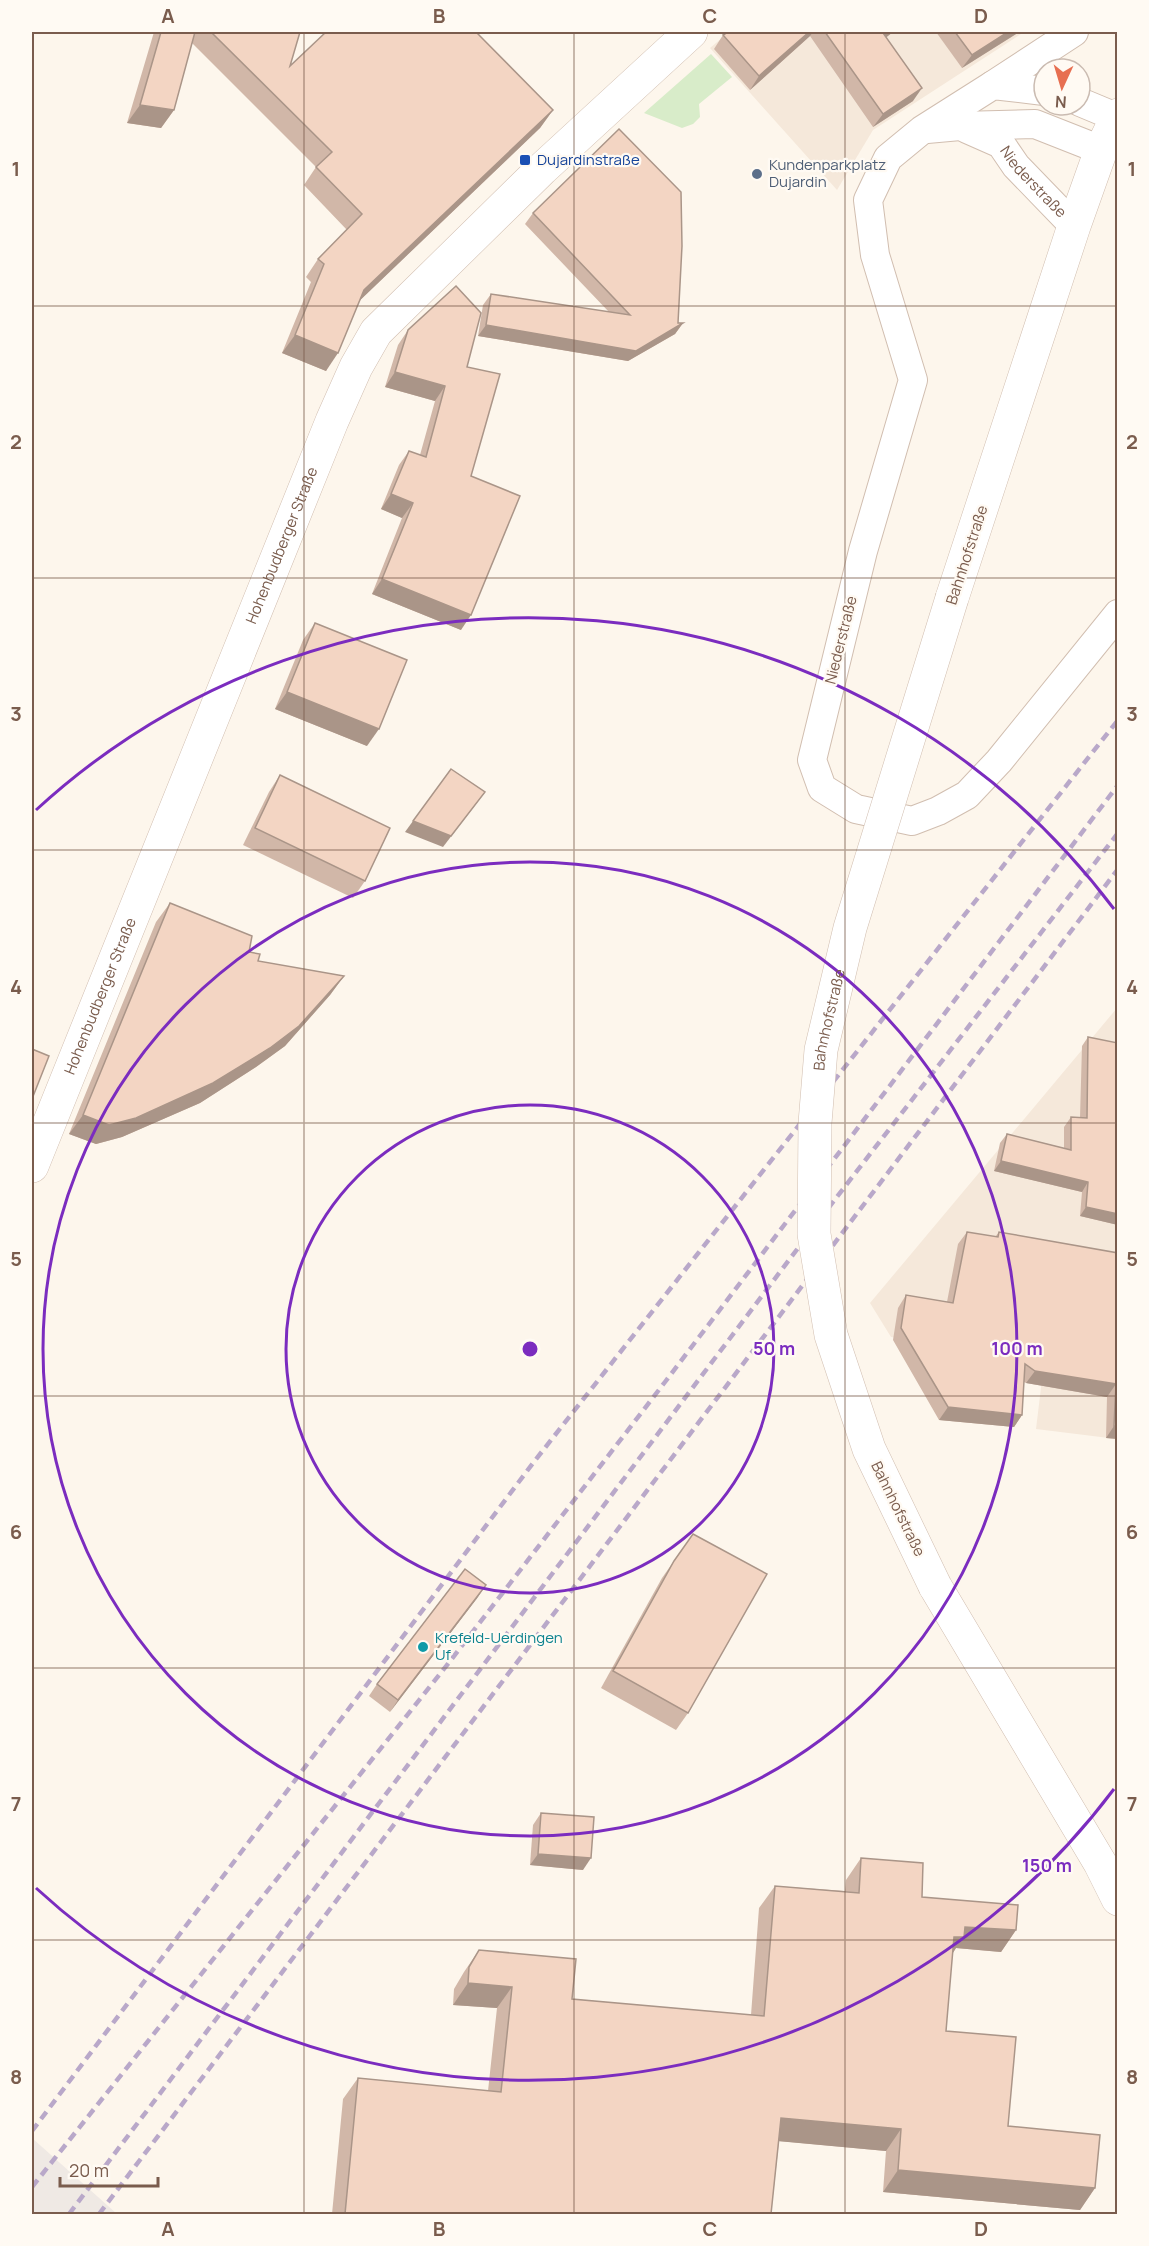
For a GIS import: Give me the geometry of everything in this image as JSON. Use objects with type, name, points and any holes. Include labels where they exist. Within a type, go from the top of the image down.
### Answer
[{"type":"street","name":"Hohenbudberger Straße","points":[[32,1166],[332,421],[376,332],[534,177],[691,32]]},
{"type":"street","name":"Niederstraße","points":[[1074,32],[922,130],[888,158],[868,201],[875,255],[913,380],[863,551],[812,760],[822,788],[856,809],[912,821],[938,811],[967,795],[999,761],[1118,614]]},
{"type":"street","points":[[993,85],[1032,90]]},
{"type":"street","points":[[1092,107],[1117,116]]},
{"type":"street","name":"Bahnhofstraße","points":[[1117,116],[1101,150],[1074,226],[952,598],[850,928],[822,1050],[815,1123],[814,1234],[831,1335],[869,1449],[935,1586],[1109,1866],[1118,1899]]},
{"type":"street","name":"Niederstraße","points":[[922,130],[960,126],[1035,124],[1101,150]]},
{"type":"street","name":"Niederstraße","points":[[960,126],[1001,144],[1016,166],[1074,226]]},
{"type":"shaded area","points":[[729,32],[1024,32],[873,130],[837,190],[710,48]]},
{"type":"shaded area","points":[[1117,1008],[1117,1439],[1036,1429],[1044,1363],[891,1337],[870,1303]]},
{"type":"shaded area","points":[[32,2138],[117,2214],[32,2214]]},
{"type":"green space","points":[[711,54],[732,77],[699,104],[700,117],[693,124],[682,128],[644,113]]},
{"type":"building","points":[[161,32],[195,32],[174,110],[140,105]]},
{"type":"building","points":[[211,32],[300,32],[290,66],[326,32],[476,32],[553,110],[364,290],[338,353],[295,335],[324,264],[318,259],[362,214],[316,167],[332,152]]},
{"type":"building","points":[[728,32],[809,32],[759,76],[723,35]]},
{"type":"building","points":[[825,32],[886,32],[883,33],[922,88],[883,114]]},
{"type":"building","points":[[955,32],[1008,32],[972,55]]},
{"type":"building","points":[[619,129],[681,192],[682,246],[678,323],[683,323],[636,351],[486,325],[491,294],[630,315],[533,213]]},
{"type":"building","points":[[456,286],[481,313],[467,367],[500,374],[471,476],[520,496],[471,615],[382,579],[413,503],[391,494],[409,451],[426,457],[445,386],[395,372],[408,330]]},
{"type":"building","points":[[315,623],[407,660],[379,729],[287,692]]},
{"type":"building","points":[[451,769],[485,792],[451,836],[413,821]]},
{"type":"building","points":[[280,775],[390,828],[365,881],[255,828]]},
{"type":"building","points":[[170,903],[252,936],[249,952],[260,954],[258,961],[344,976],[299,1026],[270,1048],[213,1083],[136,1118],[109,1125],[83,1115]]},
{"type":"building","points":[[1088,1037],[1118,1043],[1118,1214],[1086,1207],[1088,1182],[1001,1161],[1007,1134],[1071,1150],[1071,1117],[1087,1118]]},
{"type":"building","points":[[32,1049],[49,1056],[32,1099]]},
{"type":"building","points":[[967,1232],[998,1237],[999,1232],[1118,1253],[1118,1426],[1114,1426],[1116,1384],[1035,1371],[1025,1364],[1022,1415],[948,1407],[901,1328],[906,1295],[953,1303]]},
{"type":"building","points":[[693,1534],[767,1574],[688,1713],[613,1671],[674,1561]]},
{"type":"building","name":"Krefeld-Uerdingen Uf","points":[[465,1569],[486,1585],[398,1700],[377,1684]]},
{"type":"building","points":[[541,1813],[594,1817],[591,1858],[538,1854]]},
{"type":"building","points":[[861,1858],[923,1863],[922,1897],[1018,1905],[1016,1930],[965,1927],[964,1937],[954,1937],[946,2031],[1016,2037],[1008,2126],[1100,2135],[1095,2188],[898,2170],[901,2129],[781,2118],[771,2214],[345,2214],[358,2078],[501,2092],[512,1987],[468,1983],[469,1967],[479,1950],[576,1959],[572,1999],[764,2016],[775,1886],[859,1893]]},
{"type":"railway","points":[[32,2131],[533,1463],[1118,720]]},
{"type":"railway","points":[[32,2187],[451,1660],[1118,785]]},
{"type":"railway","points":[[69,2214],[823,1215],[1118,833]]},
{"type":"railway","points":[[99,2214],[1118,869]]},
{"type":"place","name":"Dujardinstraße","points":[[525,160]]},
{"type":"place","name":"Kundenparkplatz Dujardin","points":[[757,174]]},
{"type":"place","name":"Krefeld-Uerdingen Uf","points":[[423,1647]]}]
